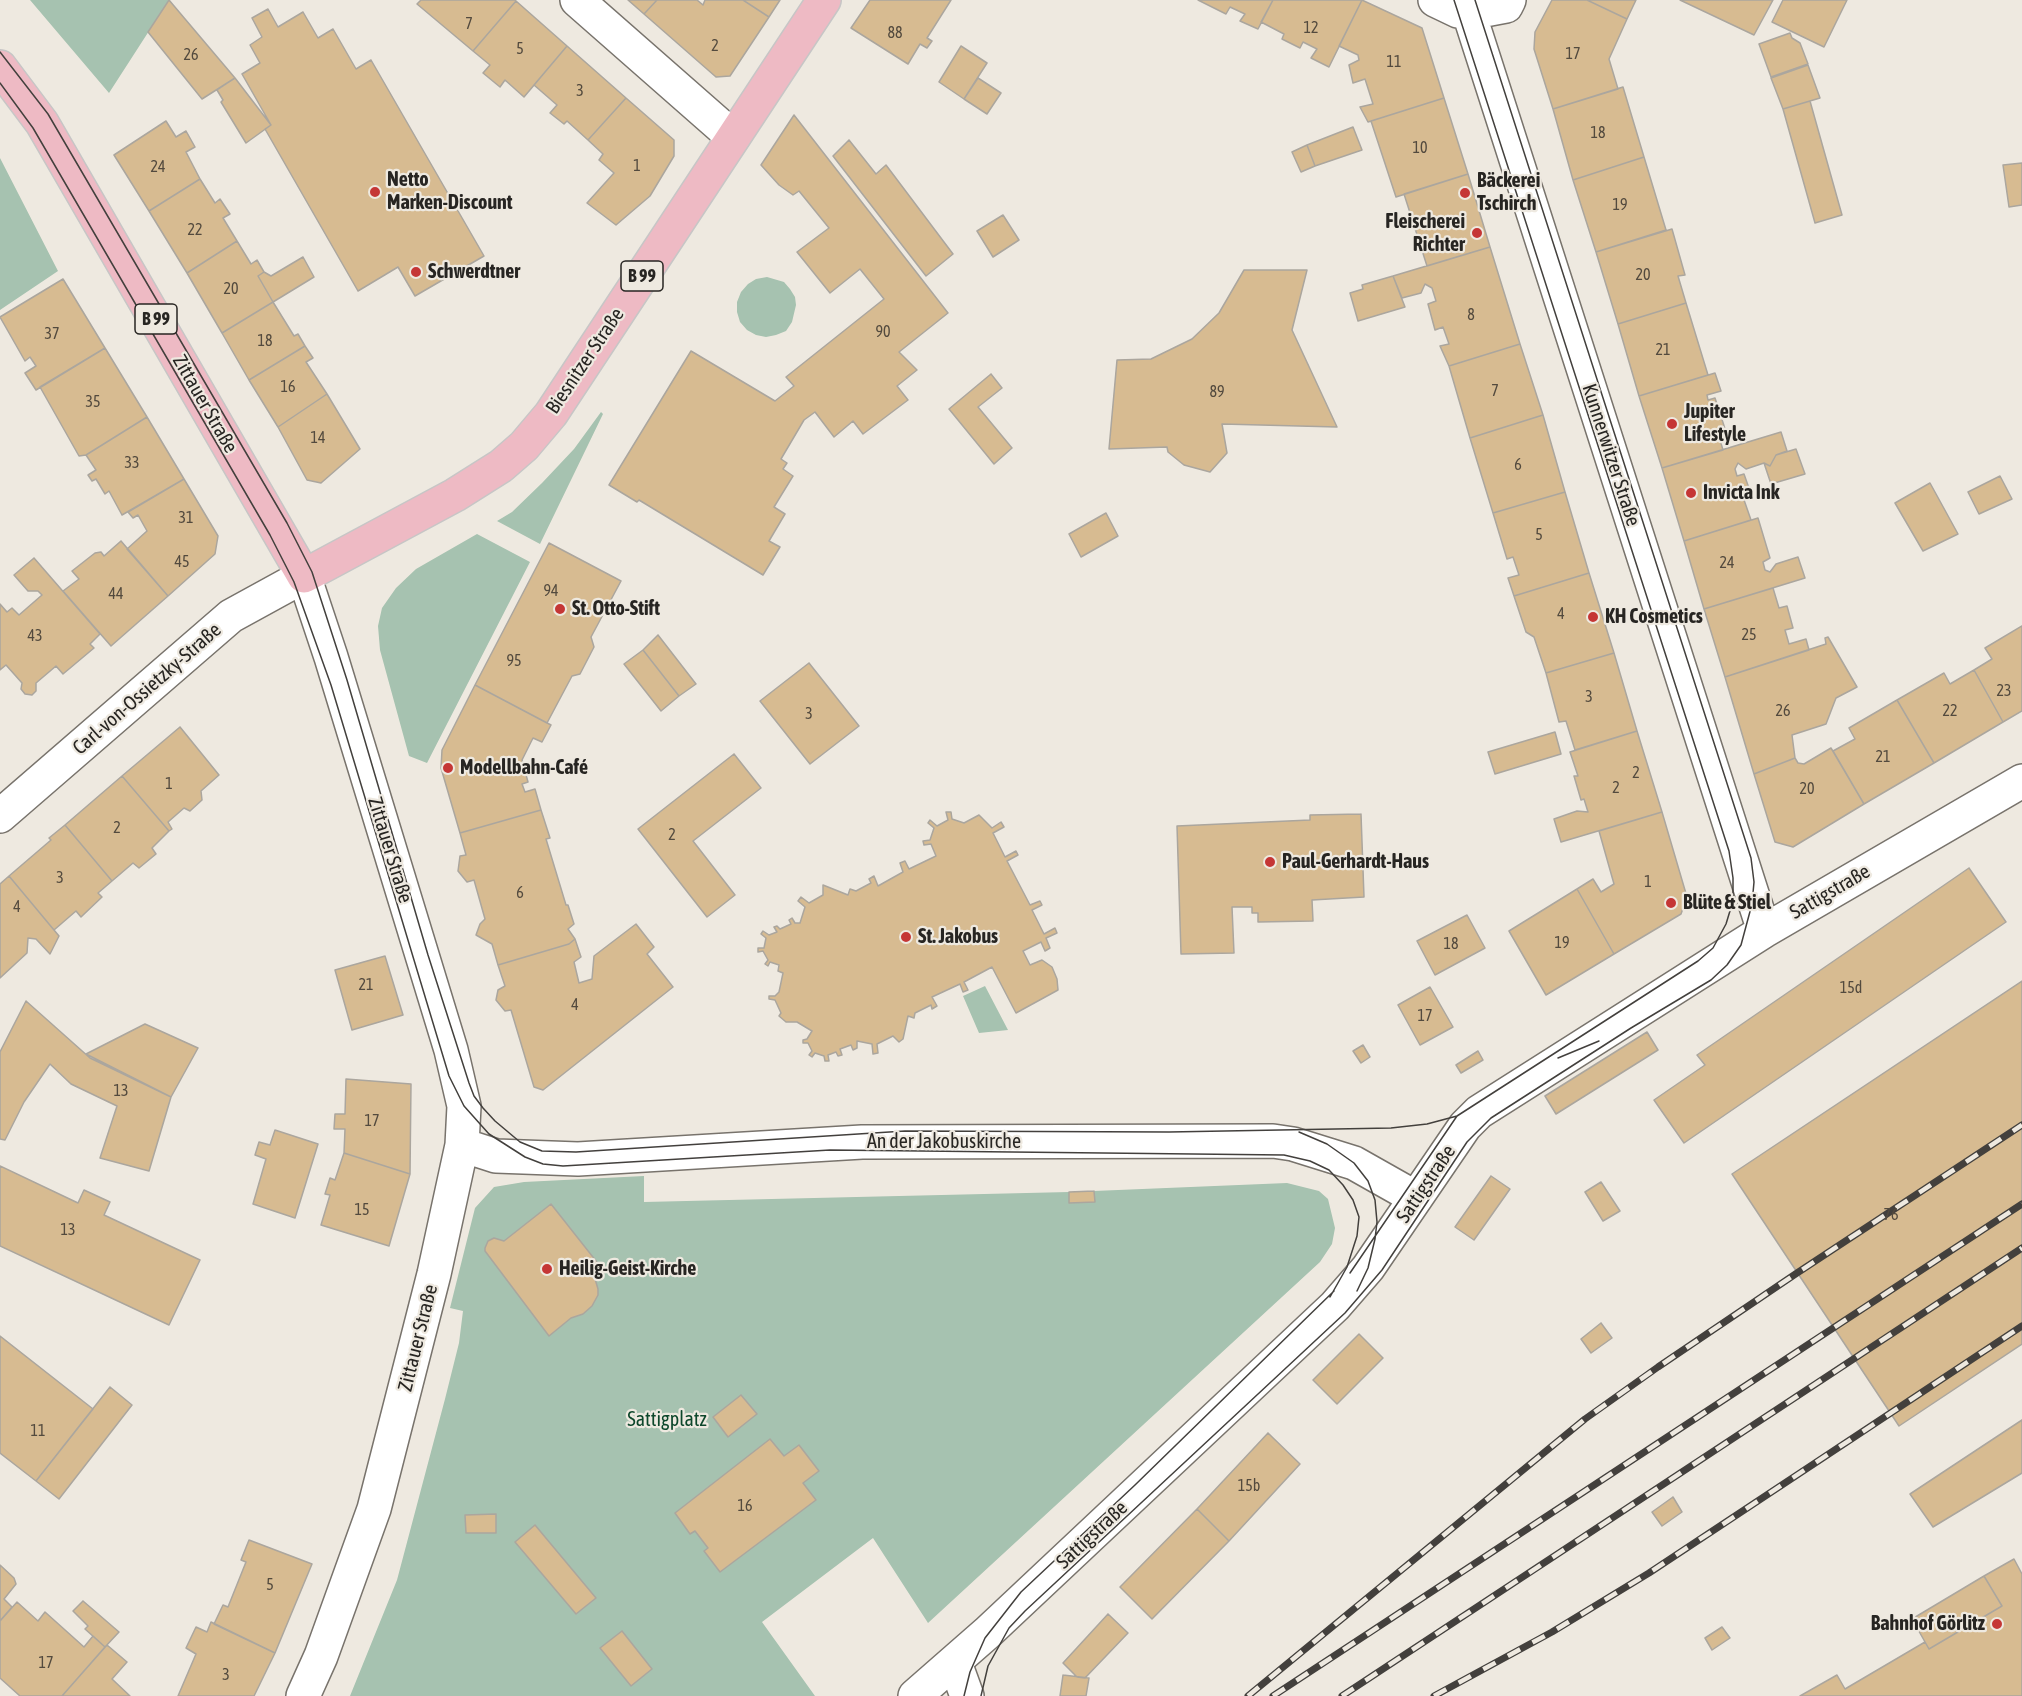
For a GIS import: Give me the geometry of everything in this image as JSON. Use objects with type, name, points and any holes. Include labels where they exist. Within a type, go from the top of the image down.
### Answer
[{"type":"main road","name":"Biesnitzer Straße","points":[[304,576],[456,495],[501,466],[524,446],[551,414],[824,0]]},
{"type":"main road","name":"Zittauer Straße","points":[[0,67],[42,123],[304,576]]},
{"type":"street","points":[[577,0],[733,137]]},
{"type":"street","points":[[1436,0],[1458,11],[1469,13],[1506,6],[1509,0]]},
{"type":"street","name":"Kunnerwitzer Straße","points":[[1469,13],[1764,931]]},
{"type":"street","name":"Carl-von-Ossietzky-Straße","points":[[0,816],[231,616],[304,576]]},
{"type":"street","name":"Zittauer Straße","points":[[303,1696],[321,1656],[374,1509],[434,1274],[462,1145],[464,1106],[456,1068],[331,657],[304,576]]},
{"type":"street","name":"Sattigstraße","points":[[915,1696],[1235,1402],[1335,1306],[1368,1268],[1465,1126],[1485,1107],[1764,931],[2022,781]]},
{"type":"street","name":"An der Jakobuskirche","points":[[462,1145],[496,1156],[578,1159],[862,1142],[1273,1142],[1302,1146],[1354,1163],[1416,1198]]},
{"type":"street","points":[[954,1662],[967,1696]]},
{"type":"green space","points":[[30,0],[169,0],[109,93]]},
{"type":"green space","points":[[0,158],[58,271],[0,310]]},
{"type":"green space","points":[[767,277],[784,282],[795,297],[796,305],[792,322],[786,331],[766,337],[747,330],[740,322],[737,302],[741,292],[748,284],[756,279]]},
{"type":"green space","points":[[601,412],[603,414],[540,544],[497,521],[512,512],[542,483],[574,449]]},
{"type":"green space","points":[[477,534],[530,562],[427,763],[409,756],[380,650],[378,626],[382,608],[396,588],[416,569]]},
{"type":"green space","points":[[985,986],[1008,1030],[979,1033],[963,996]]},
{"type":"green space","name":"Sattigplatz","points":[[644,1176],[644,1202],[1069,1192],[1069,1203],[1094,1202],[1094,1191],[1287,1183],[1319,1191],[1328,1199],[1335,1228],[1332,1244],[1320,1262],[928,1623],[873,1538],[762,1622],[815,1696],[350,1696],[397,1580],[445,1399],[459,1343],[463,1311],[450,1308],[475,1208],[494,1187],[524,1182]]},
{"type":"building","points":[[169,0],[235,78],[202,99],[148,32]]},
{"type":"building","points":[[421,0],[516,1],[473,51],[417,4]]},
{"type":"building","points":[[628,0],[657,0],[644,14]]},
{"type":"building","points":[[657,0],[697,0],[703,5],[705,0],[743,0],[769,17],[730,76],[716,77],[644,14]]},
{"type":"building","points":[[743,0],[780,0],[769,17]]},
{"type":"building","points":[[870,0],[951,0],[927,38],[932,41],[927,48],[920,44],[908,64],[851,28]]},
{"type":"building","points":[[1198,0],[1273,0],[1258,29],[1240,21],[1245,14],[1230,7],[1226,14]]},
{"type":"building","points":[[1273,0],[1362,0],[1329,67],[1311,58],[1317,49],[1303,42],[1300,48],[1282,39],[1284,34],[1261,22]]},
{"type":"building","points":[[1362,0],[1422,28],[1444,98],[1368,122],[1360,107],[1373,104],[1365,79],[1353,83],[1349,65],[1359,60],[1358,55],[1339,46]]},
{"type":"building","points":[[1552,0],[1587,0],[1627,19],[1609,59],[1618,89],[1553,109],[1534,49],[1535,32]]},
{"type":"building","points":[[1587,0],[1636,0],[1627,19]]},
{"type":"building","points":[[1680,0],[1773,0],[1754,35]]},
{"type":"building","points":[[1783,0],[1847,0],[1824,47],[1772,22]]},
{"type":"building","points":[[516,1],[567,46],[524,97],[505,80],[500,87],[483,73],[490,65],[473,51]]},
{"type":"building","name":"Netto Marken-Discount","points":[[268,9],[278,27],[303,12],[318,38],[333,29],[356,69],[371,60],[484,256],[415,296],[398,267],[358,291],[265,129],[271,125],[242,74],[260,63],[250,45],[262,37],[252,18]]},
{"type":"building","points":[[1790,33],[1792,38],[1800,43],[1808,64],[1771,77],[1759,44]]},
{"type":"building","points":[[567,46],[626,98],[588,140],[567,121],[564,124],[550,113],[557,105],[534,85]]},
{"type":"building","points":[[961,46],[987,63],[964,99],[939,82]]},
{"type":"building","points":[[1808,65],[1820,98],[1783,109],[1771,78]]},
{"type":"building","points":[[235,78],[271,125],[246,143],[221,102],[223,100],[217,90]]},
{"type":"building","points":[[978,78],[1001,93],[987,114],[964,99]]},
{"type":"building","points":[[1623,87],[1644,157],[1573,180],[1553,109]]},
{"type":"building","points":[[626,98],[674,140],[674,156],[650,196],[616,225],[587,203],[614,173],[599,160],[603,154],[588,140]]},
{"type":"building","points":[[1444,98],[1468,174],[1396,197],[1371,121]]},
{"type":"building","points":[[1810,101],[1842,215],[1815,223],[1783,109]]},
{"type":"building","points":[[794,115],[948,313],[899,352],[917,370],[897,386],[908,400],[863,434],[853,421],[834,437],[815,412],[804,420],[781,459],[787,463],[783,469],[793,476],[774,507],[785,514],[769,541],[780,547],[763,575],[639,500],[637,502],[609,485],[691,351],[775,401],[794,386],[786,377],[884,299],[860,269],[830,293],[797,252],[829,228],[799,191],[793,195],[779,185],[761,165]]},
{"type":"building","points":[[166,121],[176,137],[186,131],[195,147],[186,152],[200,179],[149,211],[114,155]]},
{"type":"building","points":[[1353,127],[1362,150],[1315,166],[1307,145]]},
{"type":"building","points":[[849,140],[876,174],[886,165],[953,254],[926,276],[833,156]]},
{"type":"building","points":[[1307,145],[1315,166],[1301,172],[1292,152]]},
{"type":"building","points":[[1644,157],[1666,230],[1596,252],[1573,180]]},
{"type":"building","points":[[2022,163],[2022,205],[2009,207],[2003,165]]},
{"type":"building","points":[[1468,174],[1490,247],[1427,266],[1404,194]]},
{"type":"building","points":[[200,179],[215,203],[220,199],[230,214],[223,218],[237,241],[187,273],[149,211]]},
{"type":"building","points":[[1003,215],[1019,240],[993,257],[977,231]]},
{"type":"building","points":[[1672,229],[1685,275],[1678,276],[1686,303],[1618,324],[1596,252]]},
{"type":"building","points":[[237,241],[251,264],[257,260],[264,272],[258,276],[273,302],[222,333],[187,273]]},
{"type":"building","points":[[1490,247],[1520,344],[1449,366],[1440,346],[1449,344],[1443,327],[1435,330],[1428,304],[1436,301],[1432,288],[1425,284],[1421,293],[1402,298],[1393,276]]},
{"type":"building","points":[[303,257],[314,277],[273,302],[258,276],[264,272],[271,276]]},
{"type":"building","points":[[1244,270],[1307,270],[1292,330],[1337,427],[1222,424],[1227,453],[1210,472],[1184,465],[1168,452],[1167,447],[1109,449],[1117,360],[1151,359],[1192,339],[1219,313]]},
{"type":"building","points":[[1393,276],[1405,307],[1358,321],[1350,293],[1363,289],[1362,285]]},
{"type":"building","points":[[63,279],[105,348],[36,390],[25,373],[36,366],[30,357],[25,361],[0,317]]},
{"type":"building","points":[[273,302],[294,336],[298,334],[305,346],[249,380],[222,333]]},
{"type":"building","points":[[1686,303],[1708,375],[1639,396],[1618,324]]},
{"type":"building","points":[[1520,344],[1543,415],[1470,438],[1449,366]]},
{"type":"building","points":[[305,346],[313,358],[306,362],[327,394],[278,427],[249,380]]},
{"type":"building","points":[[105,348],[147,417],[86,455],[79,456],[40,387]]},
{"type":"building","points":[[1715,373],[1721,391],[1707,395],[1708,400],[1715,398],[1728,438],[1720,440],[1723,450],[1662,468],[1639,396]]},
{"type":"building","points":[[991,374],[1002,388],[978,407],[1012,448],[994,464],[949,409]]},
{"type":"building","points":[[327,394],[360,449],[321,483],[307,480],[278,427]]},
{"type":"building","points":[[1543,415],[1565,492],[1493,513],[1470,438]]},
{"type":"building","points":[[147,417],[184,479],[122,515],[109,491],[105,494],[96,479],[92,481],[88,475],[96,470],[86,455]]},
{"type":"building","points":[[1781,432],[1787,451],[1776,455],[1770,466],[1764,463],[1746,469],[1738,463],[1735,469],[1737,476],[1744,474],[1751,494],[1743,497],[1751,520],[1684,541],[1662,468]]},
{"type":"building","points":[[1796,449],[1805,474],[1771,484],[1764,463],[1770,466],[1776,455]]},
{"type":"building","points":[[2000,476],[2012,499],[1979,514],[1968,492]]},
{"type":"building","points":[[184,479],[218,536],[215,554],[168,596],[127,549],[147,531],[138,515],[133,518],[128,512]]},
{"type":"building","points":[[1930,483],[1958,534],[1923,551],[1895,503]]},
{"type":"building","points":[[1565,492],[1589,573],[1514,596],[1508,578],[1519,575],[1513,557],[1507,559],[1493,513]]},
{"type":"building","points":[[1106,513],[1118,536],[1081,557],[1069,534]]},
{"type":"building","points":[[1758,518],[1770,558],[1763,562],[1765,570],[1770,572],[1776,564],[1798,557],[1805,578],[1704,609],[1684,541]]},
{"type":"building","points":[[121,541],[168,596],[111,646],[63,591],[79,579],[72,571],[95,553],[101,552],[104,556]]},
{"type":"building","name":"St. Otto-Stift","points":[[549,543],[621,581],[591,637],[594,647],[580,674],[572,676],[547,723],[475,685]]},
{"type":"building","points":[[34,558],[100,634],[90,644],[94,648],[63,674],[56,666],[36,683],[36,691],[32,695],[25,694],[21,689],[22,683],[6,665],[0,670],[0,604],[7,612],[12,608],[19,615],[42,595],[38,591],[28,591],[14,575]]},
{"type":"building","points":[[1589,573],[1614,653],[1546,673],[1534,637],[1526,632],[1514,596]]},
{"type":"building","points":[[1773,588],[1779,608],[1787,606],[1793,628],[1785,630],[1789,644],[1806,639],[1809,650],[1725,677],[1704,609]]},
{"type":"building","points":[[2022,626],[2022,711],[2003,722],[1974,670],[1992,659],[1985,648]]},
{"type":"building","points":[[658,635],[696,684],[679,696],[643,650]]},
{"type":"building","points":[[1828,637],[1857,687],[1836,698],[1826,724],[1792,735],[1795,758],[1754,774],[1725,677],[1826,644],[1825,638]]},
{"type":"building","points":[[643,650],[679,696],[661,711],[624,664]]},
{"type":"building","points":[[1614,653],[1637,731],[1575,750],[1566,721],[1559,722],[1546,673]]},
{"type":"building","points":[[809,663],[859,726],[810,764],[760,701]]},
{"type":"building","points":[[1974,670],[2003,722],[1934,763],[1897,700],[1944,673],[1950,684]]},
{"type":"building","points":[[475,685],[551,725],[542,742],[533,738],[522,760],[528,782],[522,784],[525,792],[535,789],[541,810],[460,833],[441,768],[442,750]]},
{"type":"building","points":[[1897,700],[1934,763],[1864,804],[1833,751],[1855,739],[1849,728]]},
{"type":"building","points":[[180,727],[219,775],[201,791],[202,800],[190,811],[184,808],[168,822],[172,829],[169,831],[122,776]]},
{"type":"building","points":[[1637,731],[1662,812],[1561,842],[1554,819],[1577,811],[1588,812],[1584,799],[1581,800],[1574,776],[1578,776],[1570,752]]},
{"type":"building","points":[[1555,732],[1561,754],[1495,774],[1488,752]]},
{"type":"building","points":[[1831,748],[1864,804],[1793,847],[1775,842],[1754,774],[1795,758],[1798,763],[1804,764]]},
{"type":"building","points":[[734,754],[761,788],[693,841],[735,895],[707,917],[638,829]]},
{"type":"building","points":[[122,776],[169,831],[152,848],[156,854],[139,868],[133,863],[112,881],[65,825]]},
{"type":"building","points":[[541,810],[550,838],[546,839],[574,924],[568,929],[575,939],[569,944],[498,965],[492,944],[476,935],[480,924],[485,919],[474,880],[467,882],[458,871],[460,856],[466,855],[460,833]]},
{"type":"building","name":"St. Jakobus","points":[[946,812],[951,812],[952,819],[964,823],[979,815],[992,828],[1001,822],[1004,827],[993,833],[1005,857],[1016,851],[1018,855],[1007,861],[1030,905],[1040,901],[1042,905],[1032,910],[1044,934],[1055,928],[1057,933],[1046,938],[1050,948],[1045,951],[1041,942],[1023,951],[1030,965],[1042,960],[1052,967],[1057,979],[1058,990],[1016,1013],[992,967],[964,982],[968,990],[963,992],[960,984],[932,997],[937,1006],[932,1009],[931,1005],[915,1013],[914,1018],[908,1016],[903,1039],[899,1042],[893,1036],[877,1044],[878,1053],[873,1054],[872,1044],[857,1041],[857,1048],[853,1050],[851,1045],[840,1049],[842,1055],[838,1056],[836,1052],[828,1055],[829,1061],[825,1061],[824,1056],[815,1053],[812,1057],[809,1055],[812,1051],[808,1043],[803,1043],[803,1040],[807,1039],[812,1031],[797,1022],[786,1022],[779,1016],[781,1013],[775,1000],[769,999],[769,996],[775,996],[779,992],[783,973],[778,971],[779,965],[770,962],[768,966],[765,964],[768,960],[763,951],[758,952],[758,948],[764,948],[766,938],[761,934],[763,931],[769,935],[777,932],[774,927],[777,926],[780,929],[791,924],[789,920],[792,918],[795,923],[800,923],[805,907],[798,901],[801,897],[809,903],[823,895],[823,885],[848,895],[850,889],[856,891],[871,883],[869,879],[874,876],[878,886],[903,872],[900,863],[905,861],[909,869],[936,856],[931,844],[924,845],[923,841],[930,840],[934,828],[928,823],[930,820],[937,826],[948,820]]},
{"type":"building","points":[[1662,812],[1687,897],[1681,914],[1614,954],[1577,889],[1593,879],[1601,892],[1614,884],[1599,831]]},
{"type":"building","name":"Paul-Gerhardt-Haus","points":[[1361,814],[1364,897],[1312,900],[1313,921],[1258,922],[1258,913],[1252,913],[1252,907],[1232,907],[1234,953],[1181,954],[1177,826],[1310,820],[1310,815]]},
{"type":"building","points":[[65,825],[112,881],[98,893],[102,897],[81,917],[76,911],[54,930],[9,876]]},
{"type":"building","points":[[1969,868],[2006,922],[1684,1143],[1654,1100],[1705,1065],[1697,1055]]},
{"type":"building","points":[[9,876],[59,936],[50,954],[36,939],[28,938],[27,953],[0,978],[0,884]]},
{"type":"building","points":[[1577,889],[1614,954],[1546,995],[1509,931]]},
{"type":"building","points":[[1467,915],[1485,948],[1435,975],[1417,941]]},
{"type":"building","points":[[636,924],[654,947],[647,954],[673,987],[543,1090],[534,1087],[511,1010],[505,1011],[496,1000],[498,990],[505,986],[498,965],[569,944],[575,939],[581,957],[574,962],[579,983],[592,979],[594,956]]},
{"type":"building","points":[[385,956],[403,1015],[352,1030],[335,970]]},
{"type":"building","points":[[2022,981],[2022,1344],[1899,1426],[1732,1174]]},
{"type":"building","points":[[1430,987],[1453,1027],[1420,1045],[1398,1005]]},
{"type":"building","points":[[26,1001],[90,1058],[171,1097],[149,1171],[100,1158],[117,1106],[71,1084],[50,1064],[24,1102],[5,1140],[0,1139],[0,1052]]},
{"type":"building","points":[[145,1024],[198,1048],[171,1097],[86,1054]]},
{"type":"building","points":[[1647,1032],[1658,1050],[1556,1114],[1545,1096]]},
{"type":"building","points":[[1363,1045],[1370,1057],[1361,1063],[1353,1051]]},
{"type":"building","points":[[1478,1051],[1483,1060],[1461,1073],[1456,1065]]},
{"type":"building","points":[[346,1079],[411,1084],[410,1174],[344,1153],[345,1129],[334,1129],[335,1114],[345,1114]]},
{"type":"building","points":[[275,1130],[318,1144],[295,1218],[253,1204],[266,1159],[255,1155],[259,1142],[270,1145]]},
{"type":"building","points":[[344,1153],[410,1174],[389,1246],[321,1225],[330,1195],[325,1194],[330,1178],[335,1180]]},
{"type":"building","points":[[0,1166],[78,1203],[84,1190],[110,1202],[104,1215],[200,1260],[169,1325],[0,1246]]},
{"type":"building","points":[[1491,1176],[1510,1189],[1474,1240],[1455,1227]]},
{"type":"building","points":[[1601,1182],[1620,1211],[1603,1221],[1585,1192]]},
{"type":"building","points":[[1094,1191],[1095,1202],[1069,1203],[1069,1192]]},
{"type":"building","name":"Heilig-Geist-Kirche","points":[[551,1204],[600,1266],[593,1272],[598,1295],[592,1306],[583,1314],[571,1318],[549,1336],[485,1248],[488,1241],[494,1238],[504,1241]]},
{"type":"building","points":[[1601,1323],[1612,1338],[1591,1353],[1581,1339]]},
{"type":"building","points":[[1359,1334],[1383,1358],[1337,1404],[1313,1380]]},
{"type":"building","points":[[0,1336],[93,1409],[36,1481],[0,1453]]},
{"type":"building","points":[[110,1387],[132,1405],[59,1499],[36,1481]]},
{"type":"building","points":[[741,1395],[757,1414],[728,1437],[713,1417]]},
{"type":"building","points":[[2022,1420],[2022,1473],[1933,1527],[1910,1494]]},
{"type":"building","points":[[1268,1433],[1300,1464],[1229,1541],[1197,1509]]},
{"type":"building","points":[[770,1439],[784,1456],[799,1445],[819,1471],[803,1483],[816,1500],[720,1572],[704,1551],[708,1548],[695,1531],[690,1534],[675,1513]]},
{"type":"building","points":[[1673,1497],[1682,1512],[1662,1526],[1652,1512]]},
{"type":"building","points":[[1197,1509],[1229,1541],[1152,1619],[1120,1587]]},
{"type":"building","points":[[496,1514],[496,1533],[466,1533],[465,1515]]},
{"type":"building","points":[[535,1525],[596,1598],[576,1614],[515,1542]]},
{"type":"building","points":[[249,1540],[312,1564],[275,1653],[214,1624],[223,1605],[228,1607],[246,1562],[241,1560]]},
{"type":"building","name":"Bahnhof Görlitz","points":[[2014,1559],[2022,1574],[2022,1696],[1800,1696],[1837,1675],[1845,1689],[1925,1642],[1929,1649],[2002,1606],[1984,1576]]},
{"type":"building","points":[[0,1565],[14,1578],[16,1584],[4,1599],[12,1607],[0,1621]]},
{"type":"building","points":[[1984,1576],[2002,1606],[1929,1649],[1912,1619]]},
{"type":"building","points":[[83,1601],[119,1632],[105,1647],[85,1629],[88,1626],[73,1611]]},
{"type":"building","points":[[17,1602],[38,1621],[45,1612],[84,1647],[93,1636],[105,1647],[62,1696],[20,1696],[0,1678],[0,1621]]},
{"type":"building","points":[[1108,1614],[1128,1633],[1085,1678],[1077,1677],[1063,1663]]},
{"type":"building","points":[[211,1622],[275,1653],[254,1696],[178,1696],[196,1654],[186,1648],[196,1627],[207,1632]]},
{"type":"building","points":[[1722,1627],[1730,1638],[1712,1650],[1705,1638]]},
{"type":"building","points":[[622,1631],[652,1669],[631,1686],[600,1648]]},
{"type":"building","points":[[107,1645],[127,1662],[112,1679],[130,1696],[62,1696]]},
{"type":"building","points":[[1063,1675],[1089,1678],[1086,1696],[1060,1696]]},
{"type":"tram line","points":[[0,52],[48,114],[287,523],[312,572],[469,1083],[474,1096],[483,1108],[520,1142],[542,1151],[576,1152],[905,1131],[1169,1132],[1391,1128],[1427,1124],[1457,1116],[1698,961],[1713,948],[1726,924],[1733,901],[1733,878],[1729,851],[1454,0]]},
{"type":"tram line","points":[[981,1696],[988,1666],[1009,1628],[1345,1313],[1382,1270],[1467,1142],[1491,1118],[1631,1028],[1711,980],[1727,965],[1741,945],[1752,904],[1754,882],[1751,858],[1475,0]]},
{"type":"tram line","points":[[0,83],[33,128],[270,535],[294,582],[331,685],[449,1076],[464,1106],[489,1134],[525,1157],[543,1164],[563,1166],[830,1150],[1284,1155],[1310,1161],[1329,1170],[1353,1200],[1359,1217],[1357,1236],[1347,1267],[1330,1297]]},
{"type":"tram line","points":[[1558,1058],[1599,1041]]},
{"type":"tram line","points":[[1350,1273],[1457,1116]]},
{"type":"tram line","points":[[1299,1132],[1327,1144],[1354,1163],[1368,1181],[1375,1200],[1377,1222],[1375,1239],[1368,1268],[1357,1291]]},
{"type":"tram line","points":[[964,1696],[970,1672],[985,1638],[1021,1592],[1135,1485],[1334,1291]]},
{"type":"railway","points":[[1248,1696],[1585,1419],[1797,1273],[2022,1125]]},
{"type":"railway","points":[[1273,1696],[2022,1204]]},
{"type":"railway","points":[[1342,1696],[2022,1248]]},
{"type":"railway","points":[[1434,1696],[1552,1632],[1649,1573],[2022,1326]]},
{"type":"place","name":"Netto Marken-Discount","points":[[375,192]]},
{"type":"place","name":"Bäckerei Tschirch","points":[[1465,193]]},
{"type":"place","name":"Fleischerei Richter","points":[[1477,233]]},
{"type":"place","name":"Schwerdtner","points":[[416,272]]},
{"type":"place","name":"Jupiter Lifestyle","points":[[1672,424]]},
{"type":"place","name":"Invicta Ink","points":[[1691,493]]},
{"type":"place","name":"St. Otto-Stift","points":[[560,609]]},
{"type":"place","name":"KH Cosmetics","points":[[1593,617]]},
{"type":"place","name":"Modellbahn-Café","points":[[448,768]]},
{"type":"place","name":"Paul-Gerhardt-Haus","points":[[1270,862]]},
{"type":"place","name":"Blüte & Stiel","points":[[1671,903]]},
{"type":"place","name":"St. Jakobus","points":[[906,937]]},
{"type":"place","name":"Heilig-Geist-Kirche","points":[[547,1269]]},
{"type":"place","name":"Bahnhof Görlitz","points":[[1997,1624]]}]
